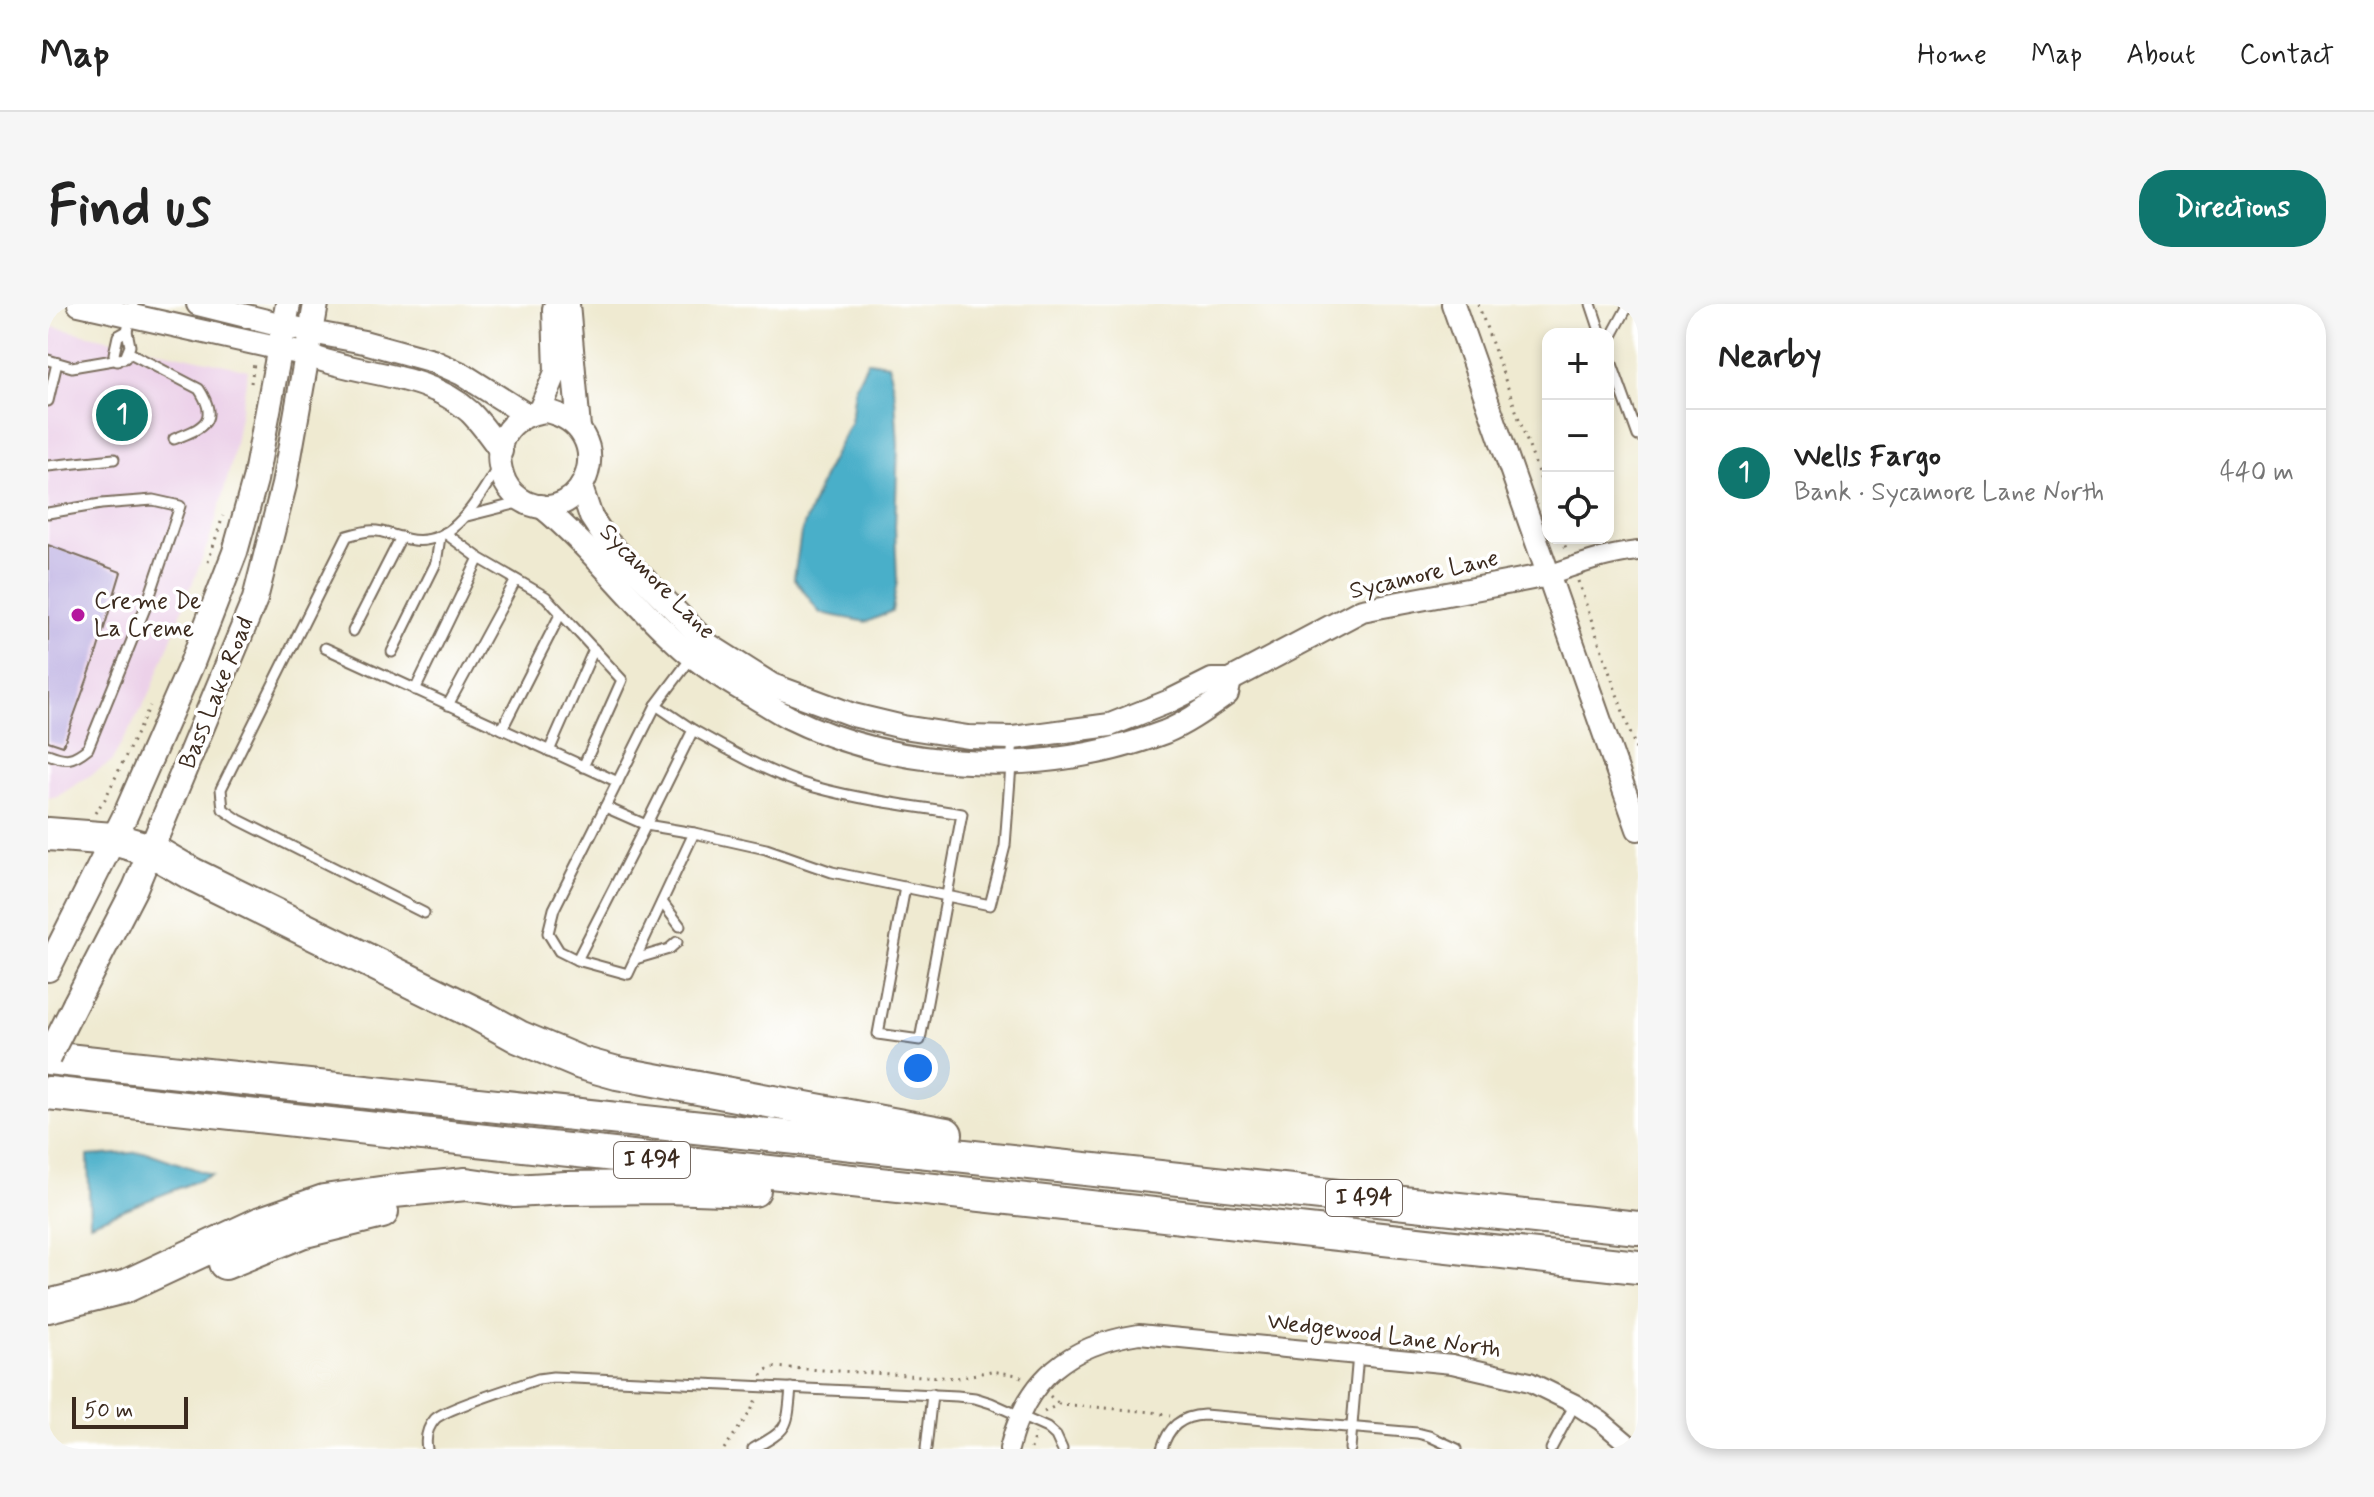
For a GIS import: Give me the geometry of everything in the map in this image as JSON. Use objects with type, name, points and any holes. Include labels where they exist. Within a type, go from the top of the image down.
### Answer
[{"type":"highway","points":[[48,834],[99,838],[151,850],[192,874],[519,1037],[581,1063],[650,1080],[1021,1147],[1089,1169]]},
{"type":"highway","name":"I 494","points":[[48,1058],[1638,1228]]},
{"type":"highway","name":"I 494","points":[[48,1093],[1638,1267]]},
{"type":"highway","points":[[48,1306],[124,1287],[261,1223],[324,1201],[394,1191],[466,1184],[514,1191],[680,1188],[1073,1206]]},
{"type":"main road","name":"Bass Lake Road","points":[[48,1058],[135,888],[255,599],[284,485],[316,304]]},
{"type":"main road","name":"Bass Lake Road","points":[[48,969],[99,838],[192,663],[235,552],[255,480],[284,326]]},
{"type":"street","points":[[79,304],[130,317],[284,326]]},
{"type":"street","points":[[198,304],[284,326],[310,344],[330,364],[435,390],[468,410],[484,427],[500,458]]},
{"type":"street","points":[[533,413],[556,372],[554,304]]},
{"type":"street","points":[[568,304],[579,428]]},
{"type":"street","points":[[1453,304],[1638,829]]},
{"type":"street","points":[[310,344],[364,342],[433,361],[533,413]]},
{"type":"street","points":[[533,413],[561,414],[579,428],[588,448],[589,466],[587,479],[581,487],[564,502],[548,506],[517,498],[507,487],[500,470],[507,430],[518,419],[533,413]]},
{"type":"street","name":"Sycamore Lane","points":[[581,487],[591,517],[607,541],[726,680],[788,717],[845,739],[899,754],[977,764],[1012,763],[1105,750],[1166,731],[1198,715],[1227,694],[1230,680]]},
{"type":"street","name":"Sycamore Lane","points":[[532,503],[564,524],[677,644],[699,648],[772,685],[853,715],[968,737],[1013,738],[1110,725],[1212,680],[1230,680],[1362,610],[1548,575]]},
{"type":"street","points":[[1548,575],[1617,553],[1638,551]]},
{"type":"street","name":"Wedgewood Lane North","points":[[1009,1449],[1026,1402],[1054,1369],[1087,1346],[1139,1334],[1452,1364],[1517,1378],[1575,1404],[1634,1449]]},
{"type":"lane","points":[[1591,304],[1599,328]]},
{"type":"lane","points":[[1614,332],[1629,304]]},
{"type":"lane","points":[[48,401],[53,362],[72,367],[125,358],[130,346],[130,317]]},
{"type":"lane","points":[[117,361],[114,354],[118,336],[130,317]]},
{"type":"lane","points":[[128,352],[199,389],[205,399],[209,410],[201,428],[174,439]]},
{"type":"lane","points":[[1614,370],[1638,436]]},
{"type":"lane","points":[[424,913],[239,820],[223,809],[221,789],[347,536],[374,529],[411,540],[442,535],[467,516],[500,458]]},
{"type":"lane","points":[[48,466],[114,459]]},
{"type":"lane","points":[[48,513],[101,504],[153,500],[180,506],[148,601],[88,748],[78,756],[64,760],[48,754]]},
{"type":"lane","points":[[467,516],[532,503]]},
{"type":"lane","points":[[442,535],[546,597],[622,680],[583,767]]},
{"type":"lane","points":[[392,652],[436,563],[442,535]]},
{"type":"lane","points":[[353,631],[401,537]]},
{"type":"lane","points":[[415,690],[479,558]]},
{"type":"lane","points":[[448,705],[516,580]]},
{"type":"lane","points":[[502,729],[561,613]]},
{"type":"lane","points":[[325,648],[618,782]]},
{"type":"lane","points":[[694,833],[628,974],[577,960],[559,951],[548,933],[554,909],[656,705],[699,648]]},
{"type":"lane","points":[[549,751],[594,649]]},
{"type":"lane","points":[[656,705],[746,760],[798,782],[860,797],[962,814],[920,1040],[878,1034],[905,887]]},
{"type":"lane","points":[[577,960],[693,730]]},
{"type":"lane","points":[[605,807],[646,825],[766,849],[832,872],[990,905],[1005,846],[1013,738]]},
{"type":"lane","points":[[662,902],[680,926]]},
{"type":"lane","points":[[635,959],[669,949],[677,942]]},
{"type":"lane","points":[[1350,1449],[1358,1354]]},
{"type":"lane","points":[[427,1449],[425,1438],[428,1428],[441,1414],[538,1379],[553,1377],[975,1398],[1037,1424],[1056,1436],[1062,1449]]},
{"type":"lane","points":[[753,1449],[778,1436],[785,1427],[791,1388]]},
{"type":"lane","points":[[926,1449],[932,1394]]},
{"type":"lane","points":[[1551,1449],[1575,1404]]},
{"type":"lane","points":[[1162,1449],[1165,1438],[1180,1421],[1204,1415],[1417,1433],[1457,1449]]},
{"type":"path","points":[[1478,304],[1542,483]]},
{"type":"path","points":[[252,383],[253,368]]},
{"type":"path","points":[[205,571],[226,506]]},
{"type":"path","points":[[1564,544],[1638,755]]},
{"type":"path","points":[[99,838],[94,815],[105,799],[153,699]]},
{"type":"path","points":[[1031,1449],[1043,1413],[1059,1404],[1153,1412],[1180,1421]]},
{"type":"shaded area","points":[[48,326],[248,370],[232,461],[213,530],[151,691],[111,762],[58,796],[48,798]]},
{"type":"water","points":[[868,361],[888,364],[895,397],[898,445],[897,581],[892,611],[867,622],[820,613],[794,578],[801,533],[826,470],[851,422],[855,387]]},
{"type":"water","points":[[146,1152],[212,1175],[90,1223],[88,1156]]},
{"type":"building","name":"Creme De La Creme","points":[[48,545],[121,572],[95,658],[63,746],[48,741]]},
{"type":"place","name":"Wells Fargo","points":[[122,415]]},
{"type":"place","name":"Creme De La Creme","points":[[78,615]]}]
